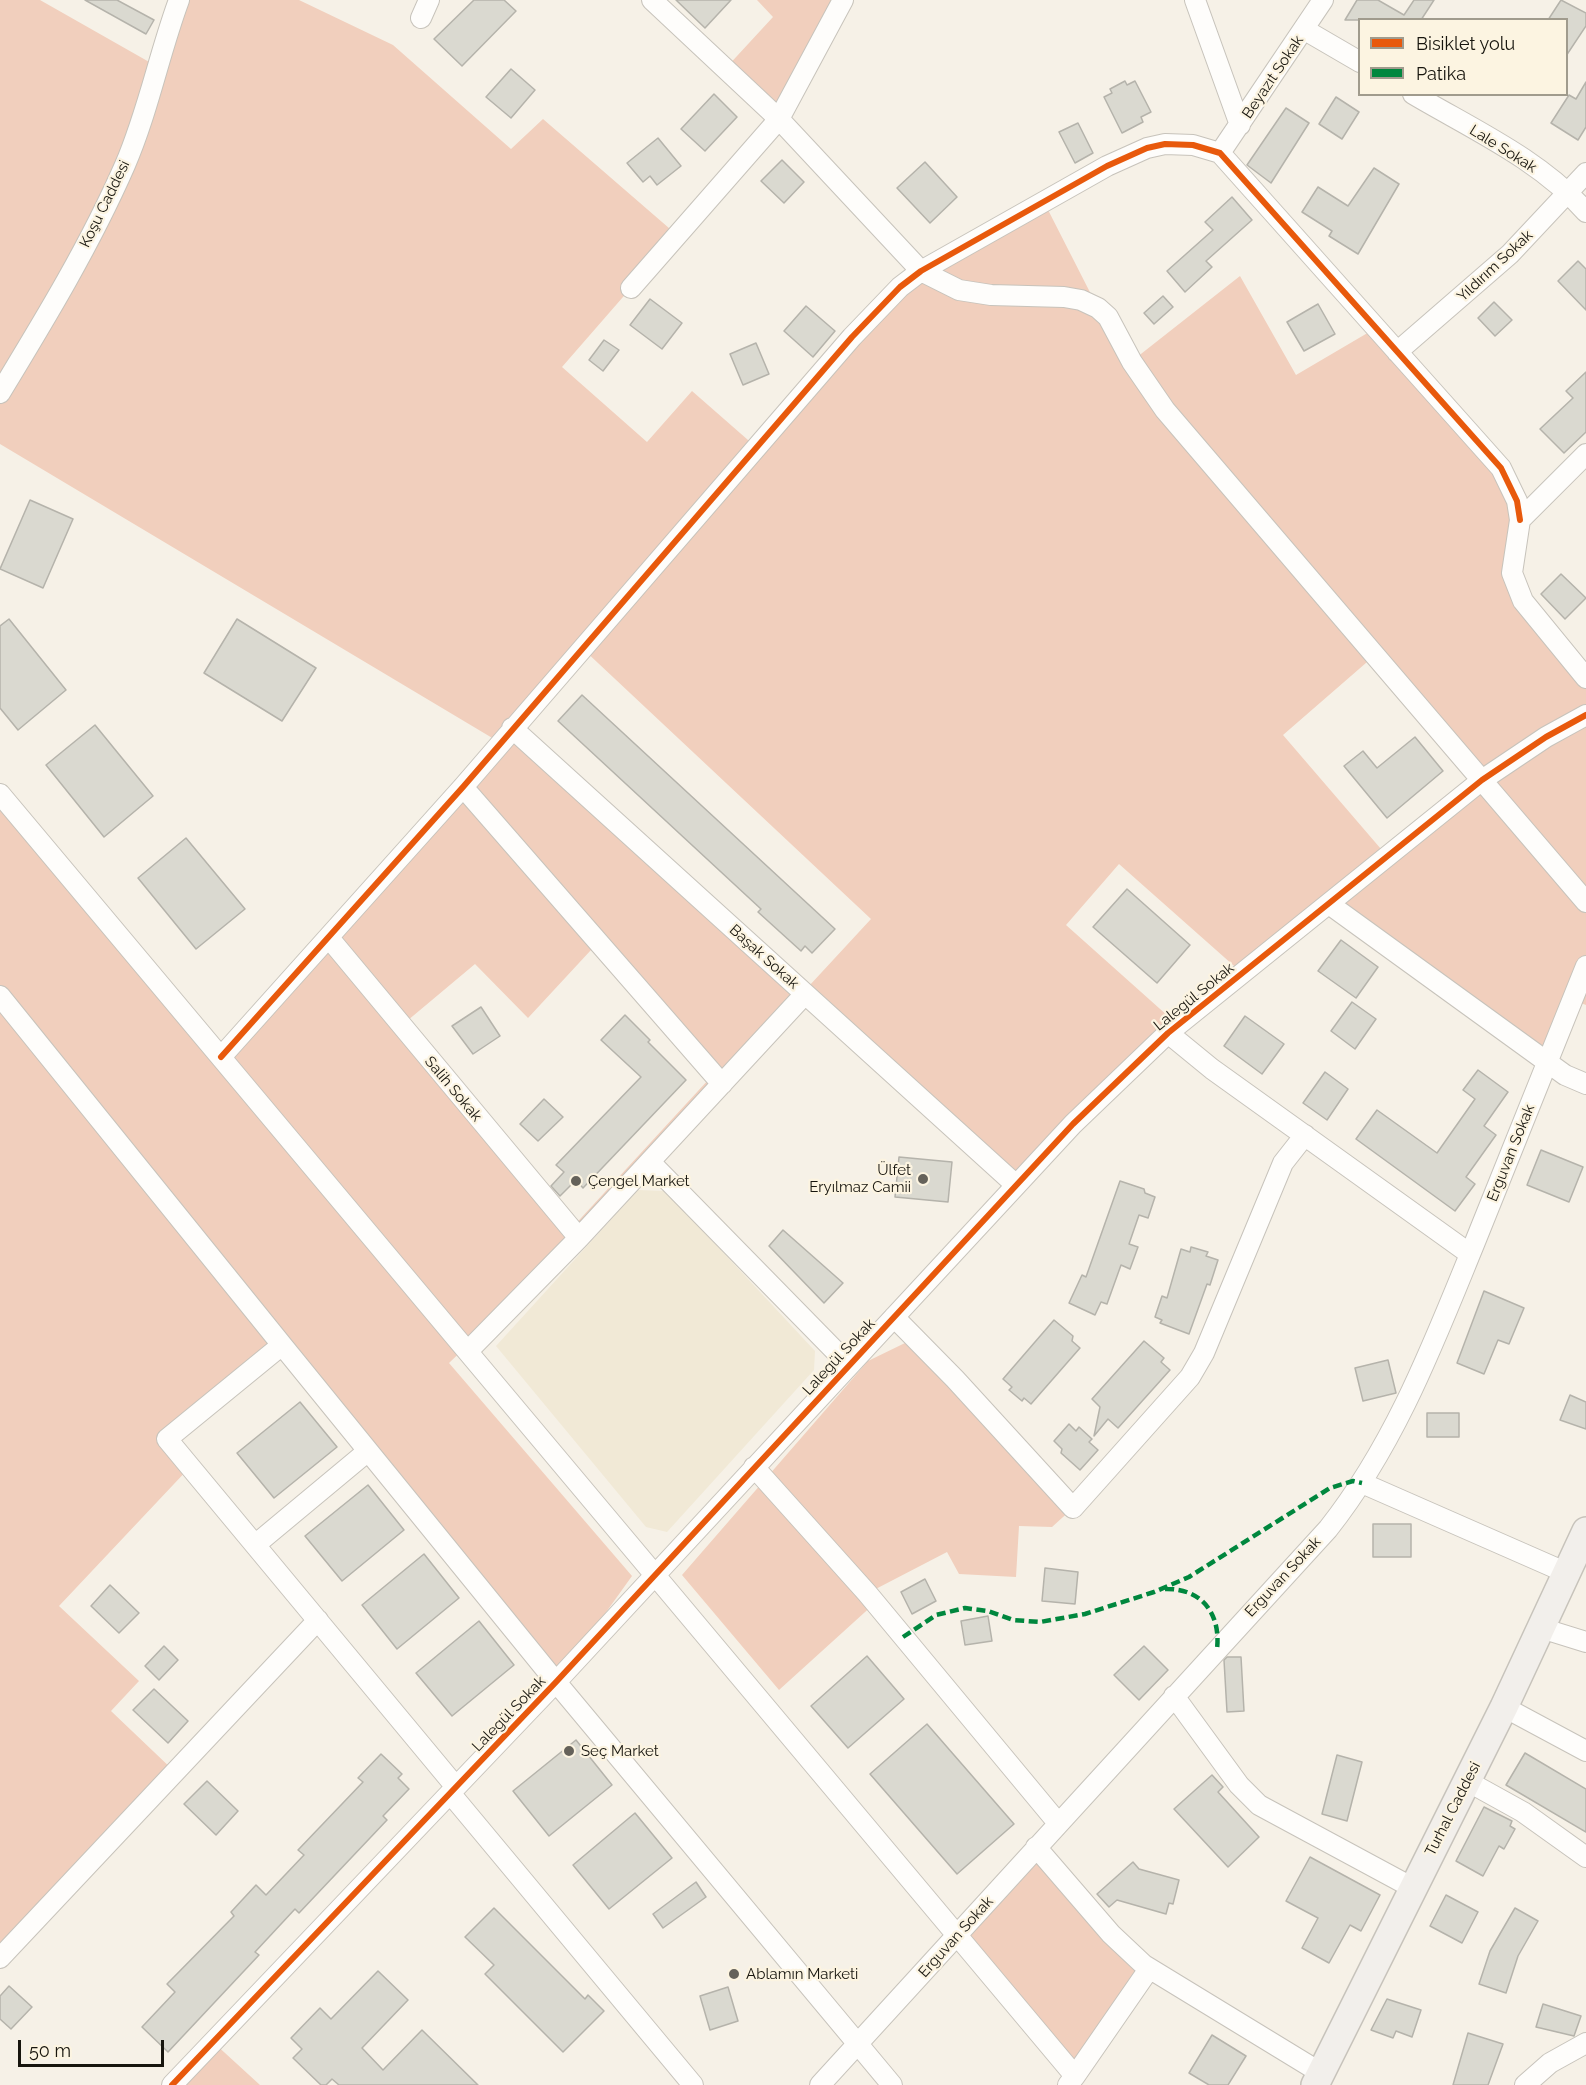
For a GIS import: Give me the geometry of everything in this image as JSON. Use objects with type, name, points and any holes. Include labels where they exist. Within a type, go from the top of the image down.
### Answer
[{"type":"street","name":"Koşu Caddesi","points":[[0,393],[65,286],[126,164],[146,110],[179,0]]},
{"type":"street","points":[[652,0],[779,119],[921,271],[959,290],[991,296],[1064,297],[1081,300],[1103,313],[1165,410],[1586,902]]},
{"type":"street","points":[[631,288],[779,119],[843,0]]},
{"type":"street","points":[[1195,0],[1240,125]]},
{"type":"street","name":"Beyazıt Sokak","points":[[1220,153],[1305,30],[1323,0]]},
{"type":"street","points":[[1305,30],[1358,61]]},
{"type":"street","name":"Lale Sokak","points":[[1416,96],[1525,161],[1570,193],[1586,212]]},
{"type":"street","points":[[221,1057],[463,787],[852,336],[900,288],[921,271],[1107,166],[1147,148],[1178,143],[1220,153],[1501,468],[1517,501],[1520,520],[1512,558],[1515,587],[1522,602],[1586,678]]},
{"type":"street","name":"Yıldırım Sokak","points":[[1397,352],[1510,254],[1570,193],[1586,173]]},
{"type":"street","points":[[1520,520],[1586,454]]},
{"type":"street","name":"Lalegül Sokak","points":[[172,2085],[556,1682],[1096,1100],[1168,1033],[1482,780],[1546,737],[1586,715]]},
{"type":"street","name":"Başak Sokak","points":[[512,728],[1016,1185]]},
{"type":"street","points":[[463,787],[722,1084]]},
{"type":"street","points":[[0,794],[957,1935],[1072,2080],[1149,1969]]},
{"type":"street","points":[[1329,904],[1565,1075],[1586,1084]]},
{"type":"street","name":"Salih Sokak","points":[[330,938],[579,1238]]},
{"type":"street","name":"Erguvan Sokak","points":[[820,2085],[1328,1529],[1362,1483],[1412,1391],[1586,966]]},
{"type":"street","points":[[468,1351],[579,1238],[805,994]]},
{"type":"street","points":[[0,996],[556,1682],[892,2085]]},
{"type":"street","points":[[1168,1033],[1212,1070],[1470,1254]]},
{"type":"street","points":[[894,1317],[955,1379],[1073,1508],[1190,1377],[1204,1353],[1283,1163],[1305,1135]]},
{"type":"street","points":[[650,1162],[849,1365]]},
{"type":"street","points":[[282,1345],[167,1439],[318,1620],[693,2085]]},
{"type":"street","points":[[255,1545],[368,1451]]},
{"type":"street","points":[[754,1467],[867,1593],[1058,1823]]},
{"type":"street","points":[[1362,1483],[1567,1573]]},
{"type":"street","name":"Turhal Caddesi","points":[[1318,2079],[1504,1707],[1586,1531]]},
{"type":"street","points":[[0,1958],[318,1620]]},
{"type":"street","points":[[1542,1628],[1586,1642]]},
{"type":"street","points":[[1174,1696],[1239,1785],[1258,1804],[1413,1888]]},
{"type":"street","points":[[1504,1707],[1586,1751]]},
{"type":"street","points":[[1467,1781],[1523,1812],[1586,1857]]},
{"type":"street","points":[[1036,1847],[1111,1934],[1149,1969],[1318,2079]]},
{"type":"street","points":[[1525,2085],[1550,2063],[1586,2043]]},
{"type":"shaded area","points":[[0,0],[40,0],[158,67],[179,0],[299,0],[393,45],[511,149],[543,119],[677,235],[562,367],[647,442],[692,391],[756,447],[874,313],[1044,202],[1098,308],[1132,361],[1240,276],[1296,375],[1376,328],[1510,484],[1512,573],[1586,678],[1586,1005],[1573,1000],[1548,1063],[1329,904],[1242,973],[1119,864],[1066,925],[1178,1025],[1016,1185],[827,999],[805,994],[579,1238],[449,1363],[632,1576],[556,1682],[283,1345],[167,1438],[190,1467],[59,1606],[139,1681],[111,1711],[175,1772],[0,1958],[0,794],[221,1057],[499,742],[0,444]],"holes":[[[582,648],[871,919],[809,986],[513,728]],[[1374,656],[1481,780],[1387,856],[1283,735]],[[591,950],[709,1079],[570,1230],[401,1026],[475,964],[528,1018]]]},
{"type":"shaded area","points":[[757,0],[843,0],[779,119],[725,69],[773,17]]},
{"type":"shaded area","points":[[638,1190],[666,1191],[815,1351],[814,1370],[667,1532],[646,1527],[496,1346]]},
{"type":"shaded area","points":[[905,1343],[955,1379],[1073,1508],[1052,1527],[1019,1526],[1016,1577],[959,1574],[947,1552],[868,1593],[875,1603],[779,1690],[682,1575],[868,1361]]},
{"type":"shaded area","points":[[1036,1847],[1149,1969],[1075,2076],[957,1935]]},
{"type":"shaded area","points":[[213,2042],[260,2085],[172,2085]]},
{"type":"building","points":[[85,0],[117,0],[154,20],[146,34]]},
{"type":"building","points":[[474,0],[504,0],[516,11],[462,66],[434,39]]},
{"type":"building","points":[[676,0],[731,0],[705,28]]},
{"type":"building","points":[[1357,0],[1378,0],[1404,15],[1414,0],[1434,0],[1422,18],[1345,20]]},
{"type":"building","points":[[1561,0],[1586,13],[1586,26],[1568,53],[1568,18],[1549,18]]},
{"type":"building","points":[[511,69],[535,90],[511,118],[486,97]]},
{"type":"building","points":[[1125,81],[1127,85],[1135,81],[1151,112],[1141,117],[1143,122],[1122,133],[1104,97],[1112,93],[1110,89]]},
{"type":"building","points":[[1586,82],[1586,127],[1578,140],[1551,123],[1569,95],[1576,99]]},
{"type":"building","points":[[714,94],[737,117],[705,151],[681,129]]},
{"type":"building","points":[[1336,97],[1359,112],[1342,139],[1319,124]]},
{"type":"building","points":[[1286,108],[1309,123],[1271,183],[1247,165]]},
{"type":"building","points":[[1078,123],[1093,153],[1075,163],[1059,132]]},
{"type":"building","points":[[658,138],[681,166],[657,185],[650,176],[643,182],[627,163]]},
{"type":"building","points":[[782,160],[804,182],[784,203],[761,181]]},
{"type":"building","points":[[925,162],[957,197],[930,223],[897,188]]},
{"type":"building","points":[[1374,168],[1399,184],[1358,254],[1329,236],[1332,231],[1302,212],[1318,187],[1348,206]]},
{"type":"building","points":[[1232,197],[1252,220],[1206,261],[1212,267],[1185,292],[1167,271],[1213,230],[1205,222]]},
{"type":"building","points":[[1578,261],[1586,269],[1586,310],[1558,281]]},
{"type":"building","points":[[1163,296],[1173,307],[1154,324],[1144,313]]},
{"type":"building","points":[[650,299],[682,323],[662,349],[630,325]]},
{"type":"building","points":[[1494,302],[1512,320],[1495,336],[1478,318]]},
{"type":"building","points":[[1318,304],[1335,334],[1304,351],[1287,322]]},
{"type":"building","points":[[806,306],[835,331],[813,357],[784,331]]},
{"type":"building","points":[[604,340],[619,350],[603,371],[589,360]]},
{"type":"building","points":[[756,343],[769,374],[743,385],[730,354]]},
{"type":"building","points":[[1586,372],[1586,432],[1564,453],[1540,429],[1573,398],[1566,391]]},
{"type":"building","points":[[30,500],[73,519],[43,588],[0,569]]},
{"type":"building","points":[[1561,574],[1586,598],[1565,619],[1541,594]]},
{"type":"building","points":[[9,619],[66,690],[18,730],[0,708],[0,626]]},
{"type":"building","points":[[237,619],[316,668],[282,721],[204,673]]},
{"type":"building","points":[[582,695],[835,929],[812,953],[805,946],[801,951],[758,912],[761,909],[558,721]]},
{"type":"building","points":[[95,725],[153,796],[104,837],[46,765]]},
{"type":"building","points":[[1415,737],[1443,771],[1387,818],[1344,766],[1363,751],[1377,768]]},
{"type":"building","points":[[186,838],[245,909],[196,949],[138,878]]},
{"type":"building","points":[[1127,889],[1190,945],[1157,983],[1093,927]]},
{"type":"building","points":[[1341,940],[1378,967],[1356,998],[1318,971]]},
{"type":"building","points":[[1352,1002],[1376,1019],[1355,1049],[1331,1031]]},
{"type":"building","points":[[481,1007],[500,1036],[473,1054],[452,1026]]},
{"type":"building","points":[[625,1015],[686,1080],[583,1188],[576,1180],[560,1196],[551,1186],[564,1172],[556,1165],[641,1077],[601,1040]]},
{"type":"building","points":[[1245,1016],[1284,1044],[1262,1074],[1224,1046]]},
{"type":"building","points":[[1478,1070],[1508,1092],[1484,1126],[1496,1135],[1466,1177],[1475,1184],[1455,1211],[1356,1139],[1377,1110],[1437,1153],[1475,1099],[1463,1090]]},
{"type":"building","points":[[1325,1072],[1348,1089],[1327,1120],[1303,1103]]},
{"type":"building","points":[[544,1099],[563,1117],[538,1141],[520,1124]]},
{"type":"building","points":[[1541,1150],[1583,1167],[1569,1202],[1527,1185]]},
{"type":"building","name":"Ülfet Eryılmaz Camii","points":[[899,1157],[952,1162],[948,1202],[895,1197]]},
{"type":"building","points":[[1120,1181],[1144,1189],[1145,1193],[1155,1197],[1148,1218],[1139,1215],[1129,1244],[1138,1247],[1130,1269],[1121,1265],[1107,1304],[1101,1302],[1095,1315],[1069,1303],[1082,1275],[1086,1277]]},
{"type":"building","points":[[783,1230],[843,1283],[824,1303],[769,1246]]},
{"type":"building","points":[[1191,1247],[1208,1252],[1206,1256],[1218,1260],[1189,1334],[1160,1323],[1162,1320],[1155,1317],[1162,1296],[1167,1298],[1181,1249],[1190,1252]]},
{"type":"building","points":[[1484,1291],[1524,1308],[1509,1344],[1498,1340],[1484,1374],[1457,1363]]},
{"type":"building","points":[[1054,1320],[1073,1336],[1072,1341],[1080,1348],[1031,1404],[1024,1398],[1022,1401],[1009,1390],[1012,1387],[1003,1379]]},
{"type":"building","points":[[1144,1341],[1164,1358],[1161,1362],[1170,1370],[1118,1428],[1108,1419],[1094,1436],[1100,1407],[1092,1399]]},
{"type":"building","points":[[1388,1360],[1396,1393],[1363,1401],[1355,1368]]},
{"type":"building","points":[[1570,1395],[1586,1402],[1586,1429],[1560,1420]]},
{"type":"building","points":[[300,1402],[337,1447],[274,1498],[237,1453]]},
{"type":"building","points":[[1427,1413],[1459,1413],[1459,1437],[1427,1437]]},
{"type":"building","points":[[1069,1424],[1076,1431],[1079,1427],[1092,1439],[1089,1442],[1098,1450],[1080,1470],[1061,1453],[1062,1449],[1054,1441]]},
{"type":"building","points":[[368,1485],[404,1530],[342,1581],[305,1536]]},
{"type":"building","points":[[1373,1524],[1411,1524],[1411,1557],[1373,1557]]},
{"type":"building","points":[[424,1554],[459,1598],[397,1649],[362,1605]]},
{"type":"building","points":[[1045,1568],[1078,1572],[1075,1604],[1042,1601]]},
{"type":"building","points":[[925,1579],[936,1601],[912,1614],[901,1592]]},
{"type":"building","points":[[110,1585],[139,1613],[119,1633],[91,1606]]},
{"type":"building","points":[[988,1616],[992,1641],[965,1645],[961,1621]]},
{"type":"building","points":[[479,1621],[514,1665],[452,1716],[416,1673]]},
{"type":"building","points":[[164,1646],[178,1660],[159,1680],[145,1666]]},
{"type":"building","points":[[1144,1646],[1168,1670],[1139,1700],[1114,1675]]},
{"type":"building","points":[[867,1656],[904,1699],[848,1748],[811,1706]]},
{"type":"building","points":[[1227,1657],[1241,1657],[1244,1711],[1227,1712],[1224,1660]]},
{"type":"building","points":[[154,1689],[188,1721],[168,1743],[133,1710]]},
{"type":"building","points":[[927,1724],[1014,1824],[957,1874],[870,1774]]},
{"type":"building","points":[[576,1740],[612,1785],[549,1836],[513,1791]]},
{"type":"building","points":[[1525,1753],[1586,1789],[1586,1832],[1506,1785]]},
{"type":"building","points":[[381,1754],[402,1774],[398,1778],[409,1789],[383,1816],[387,1820],[299,1913],[295,1909],[255,1952],[259,1955],[168,2052],[142,2027],[175,1992],[167,1984],[234,1916],[231,1912],[256,1885],[266,1895],[304,1855],[298,1850],[363,1782],[358,1778]]},
{"type":"building","points":[[1337,1755],[1362,1762],[1347,1821],[1322,1814]]},
{"type":"building","points":[[1212,1775],[1223,1787],[1218,1792],[1259,1837],[1228,1867],[1174,1809]]},
{"type":"building","points":[[207,1781],[238,1811],[216,1835],[184,1804]]},
{"type":"building","points":[[1484,1807],[1512,1821],[1510,1826],[1515,1829],[1504,1849],[1499,1846],[1483,1876],[1456,1861]]},
{"type":"building","points":[[635,1813],[672,1858],[609,1909],[573,1865]]},
{"type":"building","points":[[1310,1857],[1380,1895],[1361,1931],[1350,1925],[1329,1963],[1302,1948],[1318,1918],[1286,1901]]},
{"type":"building","points":[[1133,1862],[1139,1869],[1179,1880],[1173,1904],[1169,1903],[1166,1914],[1117,1900],[1109,1907],[1097,1894]]},
{"type":"building","points":[[696,1882],[706,1897],[663,1928],[653,1914]]},
{"type":"building","points":[[1446,1895],[1478,1912],[1462,1943],[1430,1926]]},
{"type":"building","points":[[494,1908],[585,1999],[588,1995],[604,2011],[563,2052],[485,1974],[494,1965],[465,1937]]},
{"type":"building","points":[[1515,1908],[1538,1921],[1518,1956],[1506,1993],[1479,1984],[1490,1951]]},
{"type":"building","points":[[378,1971],[408,2000],[362,2048],[383,2070],[422,2030],[478,2085],[339,2085],[332,2079],[326,2085],[321,2085],[293,2058],[302,2049],[291,2038],[320,2008],[331,2019]]},
{"type":"building","points":[[9,1986],[32,2007],[11,2029],[0,2019],[0,1996]]},
{"type":"building","points":[[728,1987],[738,2021],[710,2030],[700,1996]]},
{"type":"building","points":[[1387,1999],[1421,2010],[1412,2037],[1396,2031],[1393,2038],[1371,2030]]},
{"type":"building","points":[[1543,2004],[1581,2016],[1574,2036],[1536,2027]]},
{"type":"building","points":[[1468,2033],[1503,2044],[1488,2085],[1453,2085]]},
{"type":"building","points":[[1212,2035],[1246,2056],[1228,2085],[1209,2085],[1189,2073]]},
{"type":"marked path","points":[[903,1637],[936,1615],[965,1608],[988,1611],[1013,1620],[1040,1622],[1085,1614],[1154,1592],[1189,1577],[1330,1488],[1353,1481],[1362,1483]]},
{"type":"marked path","points":[[1165,1589],[1189,1593],[1199,1598],[1206,1606],[1216,1625],[1217,1649]]},
{"type":"cycle path","points":[[221,1057],[463,787],[852,337],[900,287],[921,271],[1107,166],[1147,148],[1165,144],[1193,145],[1220,153],[1501,468],[1517,501],[1520,520]]},
{"type":"cycle path","points":[[172,2085],[556,1682],[1073,1124],[1168,1033],[1482,780],[1546,737],[1586,715]]},
{"type":"place","name":"Ülfet Eryılmaz Camii","points":[[923,1179]]},
{"type":"place","name":"Çengel Market","points":[[576,1181]]},
{"type":"place","name":"Seç Market","points":[[569,1751]]},
{"type":"place","name":"Ablamın Marketi","points":[[734,1974]]}]
